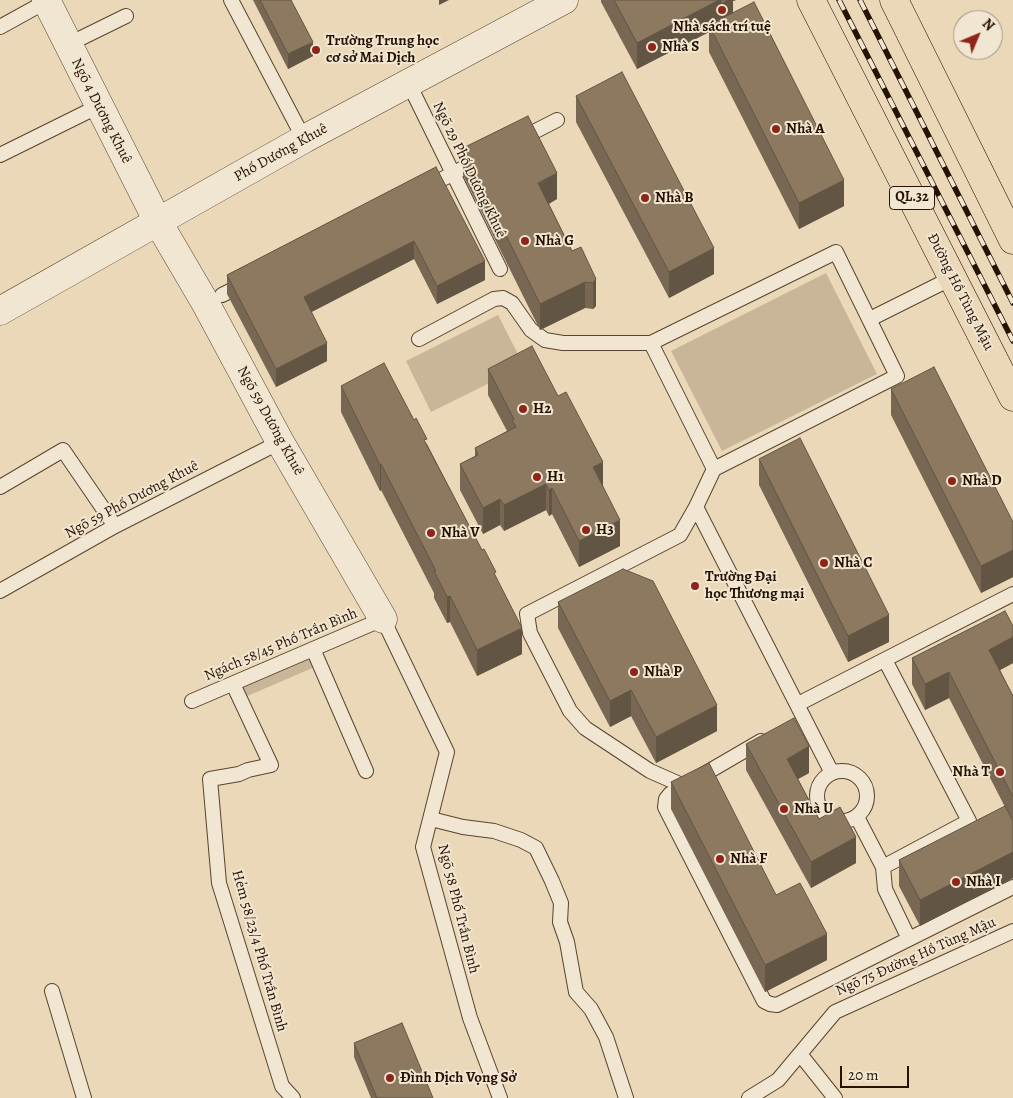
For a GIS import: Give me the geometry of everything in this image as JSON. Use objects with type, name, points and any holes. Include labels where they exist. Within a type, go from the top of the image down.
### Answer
[{"type":"highway","name":"Đường Hồ Tùng Mậu","points":[[811,0],[1013,397]]},
{"type":"highway","points":[[894,0],[1010,227]]},
{"type":"street","name":"Ngõ 4 Dương Khuê","points":[[46,0],[158,222]]},
{"type":"street","name":"Phố Dương Khuê","points":[[0,311],[304,140],[564,0]]},
{"type":"street","name":"Ngõ 59 Dương Khuê","points":[[158,222],[206,304],[280,442],[383,619]]},
{"type":"lane","points":[[0,27],[46,0]]},
{"type":"lane","points":[[231,0],[304,140]]},
{"type":"lane","points":[[67,44],[126,16]]},
{"type":"lane","name":"Ngõ 29 Phố Dương Khuê","points":[[409,84],[500,269]]},
{"type":"lane","points":[[0,156],[99,106]]},
{"type":"lane","points":[[505,147],[557,120]]},
{"type":"lane","points":[[419,192],[488,156]]},
{"type":"lane","points":[[419,338],[494,299],[503,298],[512,303],[532,330],[545,340],[563,343],[651,344],[836,252],[898,376],[714,469],[680,535],[527,614],[530,633],[570,711],[585,728],[650,771],[684,786]]},
{"type":"lane","points":[[222,295],[256,277]]},
{"type":"lane","points":[[870,319],[952,278]]},
{"type":"lane","points":[[651,344],[714,469]]},
{"type":"lane","name":"Ngõ 59 Phố Dương Khuê","points":[[0,591],[115,526],[280,442]]},
{"type":"lane","points":[[0,487],[63,450],[115,526]]},
{"type":"lane","points":[[696,507],[798,714],[832,773]]},
{"type":"lane","points":[[798,714],[885,660],[1013,594]]},
{"type":"lane","name":"Ngách 58/45 Phố Trần Bình","points":[[192,701],[383,619]]},
{"type":"lane","name":"Ngõ 58 Phố Trần Bình","points":[[383,619],[447,752],[423,847],[470,1018],[500,1098]]},
{"type":"lane","points":[[313,649],[366,771]]},
{"type":"lane","points":[[883,867],[969,821],[885,660]]},
{"type":"lane","name":"Hẻm 58/23/4 Phố Trần Bình","points":[[234,684],[271,765],[239,774],[210,779],[219,883],[282,1086],[292,1098]]},
{"type":"lane","points":[[769,736],[670,794],[666,798],[665,807],[764,1001],[777,1005],[1013,887]]},
{"type":"lane","points":[[840,770],[856,775],[862,781],[866,788],[866,804],[863,811],[857,817],[849,821],[840,822],[825,816],[819,809],[816,801],[816,792],[825,777],[840,770]]},
{"type":"lane","points":[[857,817],[883,867],[886,889],[910,939]]},
{"type":"lane","points":[[431,819],[463,827],[494,831],[521,840],[536,848],[561,903],[560,922],[567,942],[576,992],[591,1009],[606,1037],[626,1098]]},
{"type":"lane","name":"Ngõ 75 Đường Hồ Tùng Mậu","points":[[749,1098],[778,1080],[835,1012],[1013,931]]},
{"type":"lane","points":[[52,990],[84,1098]]},
{"type":"lane","points":[[800,1054],[835,1098]]},
{"type":"shaded area","points":[[826,273],[877,374],[722,451],[671,351]]},
{"type":"shaded area","points":[[498,315],[524,366],[431,412],[406,361]]},
{"type":"shaded area","points":[[311,654],[317,666],[245,697],[239,685]]},
{"type":"building","points":[[260,0],[291,0],[313,42],[288,54]]},
{"type":"building","points":[[614,0],[719,0],[637,43]]},
{"type":"building","name":"Nhà A","points":[[754,2],[844,180],[799,203],[709,25]]},
{"type":"building","name":"Nhà B","points":[[622,72],[714,248],[669,272],[576,96]]},
{"type":"building","name":"Nhà G","points":[[528,116],[557,173],[538,183],[572,251],[581,247],[596,279],[593,283],[585,282],[540,304],[463,148]]},
{"type":"building","points":[[436,167],[485,261],[437,286],[414,241],[304,297],[327,343],[276,369],[227,275]]},
{"type":"building","points":[[532,346],[558,396],[566,392],[603,462],[593,467],[620,520],[579,541],[552,488],[549,490],[546,484],[504,505],[500,499],[483,508],[460,464],[478,455],[475,448],[516,427],[512,420],[514,419],[488,369]]},
{"type":"building","name":"Nhà V","points":[[384,363],[414,420],[416,418],[427,439],[424,440],[482,550],[484,549],[496,572],[494,573],[522,628],[477,650],[450,596],[447,597],[434,571],[436,571],[341,386]]},
{"type":"building","name":"Nhà D","points":[[934,367],[1013,522],[1013,550],[981,566],[891,389]]},
{"type":"building","name":"Nhà C","points":[[800,438],[889,615],[848,636],[759,459]]},
{"type":"building","name":"Nhà P","points":[[623,569],[653,581],[717,705],[656,737],[631,690],[610,701],[558,602]]},
{"type":"building","name":"Nhà T","points":[[1005,611],[1013,626],[1013,637],[989,650],[1013,696],[1013,797],[949,672],[925,684],[912,658]]},
{"type":"building","points":[[794,718],[809,746],[787,759],[819,819],[840,807],[856,837],[811,862],[746,744]]},
{"type":"building","name":"Nhà F","points":[[709,763],[776,895],[800,883],[827,934],[765,965],[671,782]]},
{"type":"building","points":[[1005,806],[1013,821],[1013,852],[920,900],[899,860]]},
{"type":"building","name":"Đình Dịch Vọng Sở","points":[[402,1023],[433,1098],[377,1098],[354,1043]]},
{"type":"railway","points":[[839,0],[1013,341]]},
{"type":"railway","points":[[860,0],[1013,303]]},
{"type":"place","name":"Nhà sách trí tuệ","points":[[722,10]]},
{"type":"place","name":"Nhà S","points":[[652,47]]},
{"type":"place","name":"Trường Trung học cơ sở Mai Dịch","points":[[316,50]]},
{"type":"place","name":"Nhà A","points":[[776,129]]},
{"type":"place","name":"Nhà B","points":[[645,198]]},
{"type":"place","name":"Nhà G","points":[[525,241]]},
{"type":"place","name":"H2","points":[[523,409]]},
{"type":"place","name":"H1","points":[[537,477]]},
{"type":"place","name":"Nhà D","points":[[952,481]]},
{"type":"place","name":"H3","points":[[586,530]]},
{"type":"place","name":"Nhà V","points":[[431,533]]},
{"type":"place","name":"Nhà C","points":[[824,563]]},
{"type":"place","name":"Trường Đại học Thương mại","points":[[695,586]]},
{"type":"place","name":"Nhà P","points":[[634,672]]},
{"type":"place","name":"Nhà T","points":[[1000,772]]},
{"type":"place","name":"Nhà U","points":[[784,809]]},
{"type":"place","name":"Nhà F","points":[[720,859]]},
{"type":"place","name":"Nhà I","points":[[956,882]]},
{"type":"place","name":"Đình Dịch Vọng Sở","points":[[390,1078]]}]
